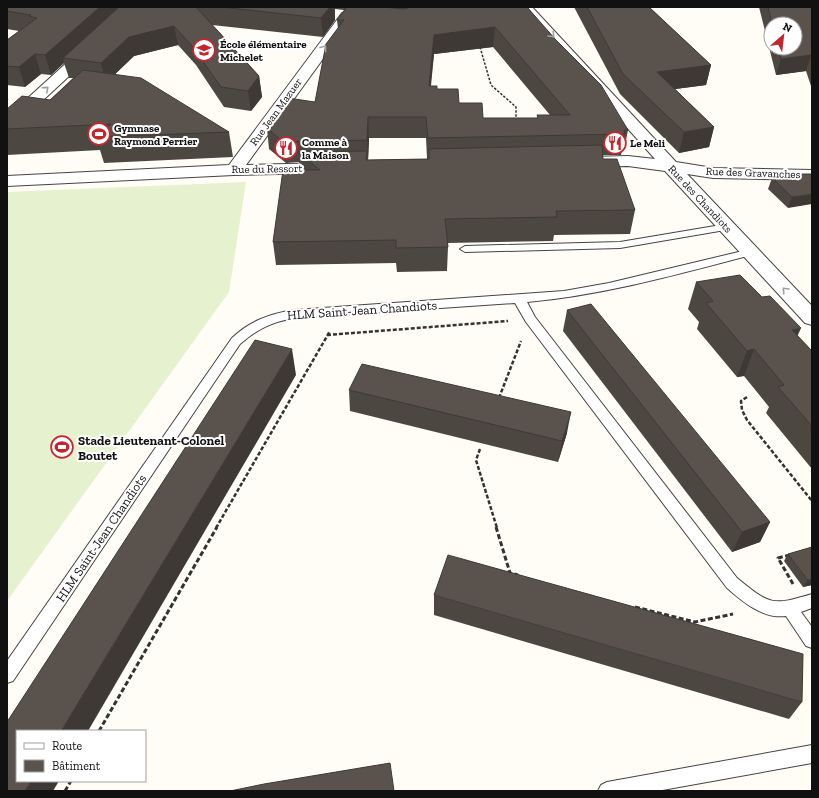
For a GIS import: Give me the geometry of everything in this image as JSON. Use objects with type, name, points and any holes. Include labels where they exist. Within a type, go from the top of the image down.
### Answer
[{"type":"street","name":"Rue des Chandiots","points":[[525,7],[670,166],[810,312]]},
{"type":"street","name":"Rue Jean Mazuer","points":[[234,170],[347,16]]},
{"type":"street","points":[[7,125],[96,43]]},
{"type":"street","points":[[570,162],[628,161],[670,166]]},
{"type":"street","name":"Rue des Gravanches","points":[[670,166],[713,173],[812,175]]},
{"type":"street","name":"Rue du Ressort","points":[[7,181],[234,170],[344,167]]},
{"type":"lane","points":[[465,250],[620,245],[727,227]]},
{"type":"lane","name":"HLM Saint-Jean Chandiots","points":[[7,675],[236,341],[249,328],[261,321],[277,316],[339,310],[564,295],[609,287],[751,252]]},
{"type":"lane","points":[[519,299],[530,319],[732,583],[751,599],[772,608],[790,608],[809,602]]},
{"type":"lane","points":[[790,608],[812,641]]},
{"type":"lane","points":[[606,791],[812,754]]},
{"type":"path","points":[[480,47],[491,85],[516,107],[516,121]]},
{"type":"path","points":[[100,730],[327,336],[339,310]]},
{"type":"path","points":[[327,336],[530,319],[497,403]]},
{"type":"path","points":[[747,397],[741,401],[742,410],[747,420],[812,501]]},
{"type":"path","points":[[480,448],[476,460],[510,572],[525,577]]},
{"type":"path","points":[[792,554],[778,558],[809,602]]},
{"type":"path","points":[[627,606],[696,622],[743,612],[751,599]]},
{"type":"path","points":[[65,791],[70,782]]},
{"type":"green space","name":"Stade Lieutenant-Colonel Boutet","points":[[246,182],[229,292],[7,601],[7,192]]},
{"type":"building","points":[[7,7],[100,7],[45,55],[35,54],[19,67],[7,66],[7,40],[37,18],[29,16],[31,15],[7,11]]},
{"type":"building","points":[[119,7],[196,7],[259,76],[248,91],[221,87],[192,46],[174,26],[129,37],[101,63],[63,58]]},
{"type":"building","points":[[221,7],[330,7],[321,18]]},
{"type":"building","points":[[347,7],[384,7],[403,9],[409,7],[527,7],[556,40],[601,85],[628,130],[624,130],[625,134],[428,138],[426,117],[368,117],[367,140],[283,142],[267,128],[288,98],[315,102],[326,44],[344,20],[337,20]],"holes":[[[495,27],[570,115],[537,115],[538,118],[483,118],[482,103],[459,103],[458,89],[437,89],[437,86],[429,86],[434,35]]]},
{"type":"building","points":[[587,7],[649,7],[711,65],[657,72],[714,127],[684,132],[623,74]]},
{"type":"building","points":[[768,7],[812,7],[812,58],[811,55],[781,59],[780,56],[803,56],[803,16],[770,16]]},
{"type":"building","points":[[83,70],[141,78],[229,132],[96,137],[111,124],[7,129],[7,109],[22,96],[50,100]]},
{"type":"building","points":[[602,145],[603,159],[617,159],[635,210],[556,211],[557,217],[445,219],[448,247],[396,248],[396,240],[273,242],[283,170],[320,170],[298,152],[367,151],[366,160],[429,159],[429,149]]},
{"type":"building","points":[[798,174],[812,174],[812,194],[792,197],[772,178]]},
{"type":"building","points":[[740,275],[762,297],[770,296],[801,328],[792,330],[812,351],[812,426],[778,387],[784,385],[754,349],[747,351],[706,303],[713,301],[696,282]]},
{"type":"building","points":[[591,304],[770,522],[742,532],[567,310]]},
{"type":"building","points":[[255,340],[292,349],[62,730],[16,730],[16,782],[30,782],[25,791],[7,791],[7,722]]},
{"type":"building","points":[[362,364],[571,412],[562,441],[349,390]]},
{"type":"building","points":[[812,547],[812,579],[808,580],[788,554]]},
{"type":"building","points":[[448,555],[803,654],[802,702],[434,595]]},
{"type":"building","points":[[390,763],[394,791],[230,791],[264,784]]},
{"type":"place","name":"École élémentaire Michelet","points":[[204,50]]},
{"type":"place","name":"Gymnase Raymond Perrier","points":[[99,134]]},
{"type":"place","name":"Le Meli","points":[[615,143]]},
{"type":"place","name":"Comme à la Maison","points":[[286,148]]},
{"type":"place","name":"Stade Lieutenant-Colonel Boutet","points":[[62,447]]}]
